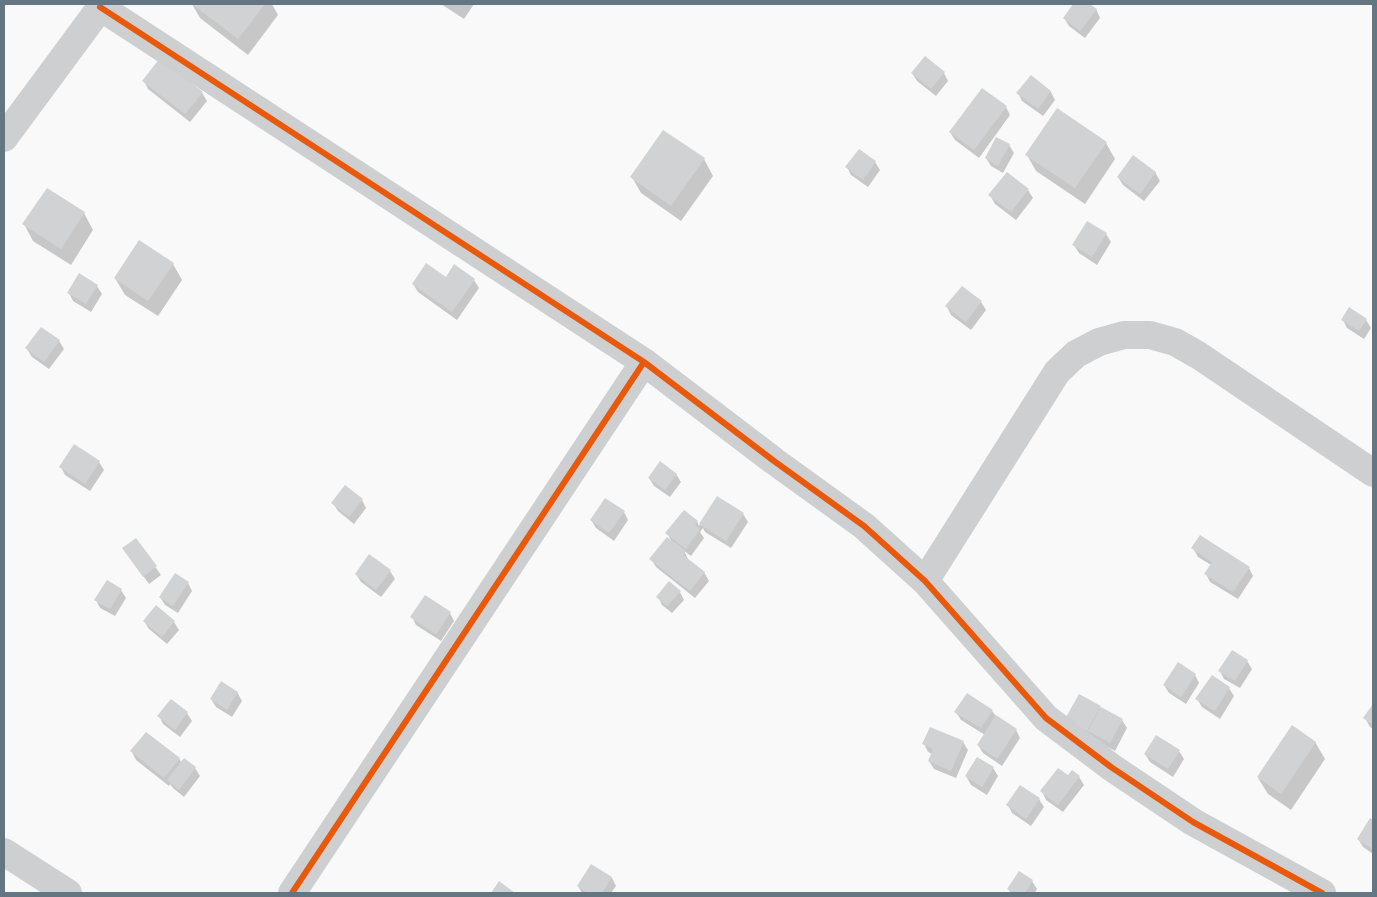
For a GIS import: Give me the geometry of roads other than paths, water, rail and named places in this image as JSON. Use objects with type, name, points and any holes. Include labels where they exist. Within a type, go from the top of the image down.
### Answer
[{"type":"street","points":[[4,138],[101,6],[644,362],[774,461],[864,526],[925,581],[1046,718],[1112,767],[1193,822],[1322,893]]},
{"type":"street","points":[[925,581],[1057,372],[1076,354],[1099,342],[1124,335],[1150,335],[1175,342],[1198,355],[1373,473]]},
{"type":"street","points":[[292,893],[644,362]]},
{"type":"street","points":[[4,852],[68,893]]}]
